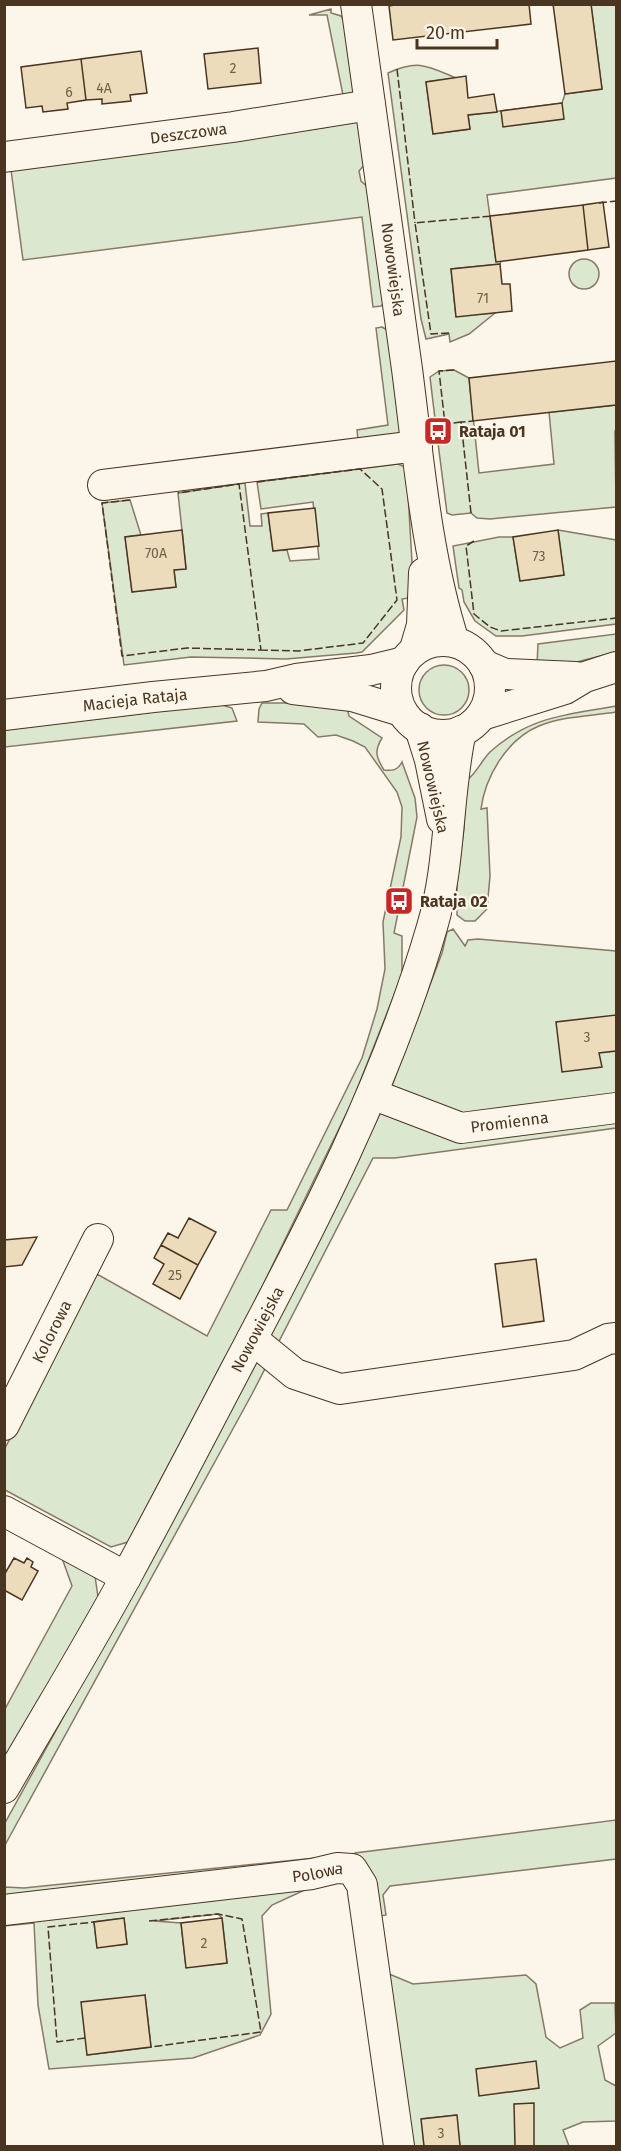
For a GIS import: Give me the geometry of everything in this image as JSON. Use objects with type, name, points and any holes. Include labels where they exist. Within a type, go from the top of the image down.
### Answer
[{"type":"street","name":"Nowowiejska","points":[[356,4],[427,534],[443,609],[454,642]]},
{"type":"street","name":"Deszczowa","points":[[4,157],[233,127],[370,105]]},
{"type":"street","points":[[103,485],[417,446]]},
{"type":"street","name":"Nowowiejska","points":[[410,656],[422,625],[427,534]]},
{"type":"street","points":[[471,723],[488,700],[490,684],[486,668],[477,655],[465,645],[434,641],[410,656],[396,681],[396,696],[411,720],[425,732],[441,735],[565,689],[585,677],[616,667]]},
{"type":"street","name":"Macieja Rataja","points":[[4,716],[153,697],[266,687],[306,678],[370,670],[410,656]]},
{"type":"street","points":[[483,665],[506,674],[585,677]]},
{"type":"street","name":"Macieja Rataja","points":[[266,687],[352,696],[411,720]]},
{"type":"street","name":"Nowowiejska","points":[[411,720],[430,760],[446,846]]},
{"type":"street","name":"Nowowiejska","points":[[4,1788],[126,1577],[323,1202],[372,1094],[429,939],[439,898],[454,788],[455,757],[471,723]]},
{"type":"street","name":"Promienna","points":[[372,1094],[460,1128],[616,1108]]},
{"type":"street","name":"Kolorowa","points":[[4,1425],[98,1239]]},
{"type":"street","points":[[252,1339],[295,1374],[340,1389],[574,1355],[608,1339],[616,1338]]},
{"type":"street","points":[[4,1511],[126,1577]]},
{"type":"street","name":"Polowa","points":[[4,1910],[312,1874],[337,1868],[352,1869],[362,1885],[399,2146]]},
{"type":"green space","points":[[591,5],[616,5],[616,178],[487,195],[496,261],[501,261],[500,264],[451,269],[456,316],[495,313],[469,334],[450,342],[449,334],[426,339],[421,319],[388,73],[415,65],[438,70],[456,78],[426,82],[433,134],[470,129],[468,115],[562,103],[565,94],[602,89]]},
{"type":"green space","points":[[331,9],[331,13],[341,16],[345,23],[366,163],[359,171],[361,181],[371,190],[384,303],[381,306],[373,307],[362,217],[23,260],[11,170],[328,127],[343,95],[327,15],[309,15]]},
{"type":"green space","points":[[584,259],[595,263],[599,274],[595,285],[584,289],[573,285],[569,274],[573,263]]},
{"type":"green space","points":[[382,327],[387,330],[403,428],[400,436],[358,440],[357,430],[388,425],[376,328]]},
{"type":"green space","points":[[454,370],[469,378],[479,473],[554,464],[549,412],[616,405],[616,507],[490,519],[477,518],[471,513],[452,515],[447,513],[438,443],[444,442],[443,428],[436,427],[430,377],[439,371]]},
{"type":"green space","points":[[398,464],[405,467],[407,476],[414,597],[402,599],[404,610],[362,652],[286,659],[191,657],[124,665],[102,503],[130,500],[141,535],[125,537],[132,592],[176,587],[174,570],[186,568],[178,493],[245,483],[250,526],[262,526],[261,514],[268,513],[273,551],[287,550],[290,561],[319,559],[313,502],[261,509],[257,482]]},
{"type":"green space","points":[[558,530],[616,540],[616,624],[522,636],[496,636],[475,621],[464,602],[462,590],[459,588],[453,546],[499,537],[513,537],[520,581],[564,575]]},
{"type":"green space","points":[[616,634],[616,652],[573,663],[537,665],[538,644]]},
{"type":"green space","points":[[439,665],[449,665],[462,672],[469,685],[469,695],[462,708],[449,715],[439,715],[430,711],[423,704],[419,695],[419,685],[423,676],[430,669]]},
{"type":"green space","points":[[262,703],[311,703],[347,707],[349,716],[382,738],[377,754],[384,770],[395,769],[402,762],[415,798],[417,817],[394,933],[402,936],[402,975],[352,1102],[260,1291],[128,1542],[111,1547],[5,1490],[4,1450],[97,1274],[207,1336],[271,1210],[287,1210],[362,1058],[377,1009],[385,969],[383,922],[401,837],[402,807],[397,792],[365,747],[336,735],[318,737],[304,724],[258,722]]},
{"type":"green space","points":[[219,704],[232,708],[237,721],[5,747],[4,730]]},
{"type":"green space","points":[[616,706],[616,712],[568,718],[539,726],[517,740],[499,760],[487,784],[481,809],[487,808],[490,876],[487,909],[475,921],[465,921],[457,915],[457,884],[464,828],[466,781],[490,752],[505,740],[534,724],[565,715]]},
{"type":"green space","points":[[453,929],[465,946],[468,940],[478,939],[616,951],[616,1128],[395,1158],[373,1158],[252,1394],[5,1845],[5,1823],[119,1616],[327,1223],[387,1099],[442,953],[447,932]]},
{"type":"green space","points":[[62,1558],[95,1576],[98,1597],[5,1767],[5,1709],[72,1586]]},
{"type":"green space","points":[[616,1820],[616,1859],[390,1886],[383,1895],[386,1915],[375,1917],[355,1860],[355,1853]]},
{"type":"green space","points":[[315,1858],[322,1882],[272,1905],[262,1916],[271,2014],[260,2035],[193,2058],[49,2069],[38,2005],[34,1923],[5,1926],[5,1887],[24,1888]],"holes":[[[218,1914],[222,1918],[227,1963],[186,1967],[181,1923],[154,1921]],[[124,1918],[127,1944],[97,1947],[94,1922]],[[145,1995],[151,2047],[88,2055]]]},
{"type":"green space","points":[[382,1971],[413,1984],[526,1975],[536,1984],[546,2037],[560,2048],[583,2038],[580,2010],[591,2003],[615,2003],[616,2033],[598,2046],[605,2080],[616,2086],[616,2121],[583,2122],[563,2130],[569,2146],[460,2146],[456,2115],[422,2119],[424,2146],[405,2146]]},
{"type":"building","points":[[400,4],[529,4],[531,24],[393,40],[389,6]]},
{"type":"building","points":[[553,4],[591,4],[602,89],[565,94]]},
{"type":"building","points":[[258,48],[261,83],[208,89],[204,54]]},
{"type":"building","points":[[141,51],[147,93],[130,95],[131,101],[102,104],[102,99],[86,100],[81,59]]},
{"type":"building","points":[[81,59],[86,100],[67,103],[68,109],[43,112],[42,106],[26,108],[21,67]]},
{"type":"building","points":[[466,76],[468,98],[494,94],[497,112],[468,115],[470,129],[433,134],[426,82]]},
{"type":"building","points":[[562,103],[564,119],[503,127],[501,111]]},
{"type":"building","points":[[603,202],[609,247],[588,250],[583,205]]},
{"type":"building","points":[[583,205],[588,250],[496,262],[490,216]]},
{"type":"building","points":[[500,264],[502,284],[510,284],[512,311],[456,317],[451,269]]},
{"type":"building","points":[[616,361],[616,405],[473,421],[469,378]]},
{"type":"building","points":[[315,508],[319,546],[273,551],[268,513]]},
{"type":"building","points":[[182,530],[186,569],[174,570],[176,587],[132,592],[125,537]]},
{"type":"building","points":[[558,530],[564,575],[520,581],[513,537]]},
{"type":"building","points":[[616,1015],[616,1051],[599,1053],[602,1067],[562,1072],[556,1022]]},
{"type":"building","points":[[189,1218],[216,1232],[198,1265],[161,1245],[168,1233],[178,1238]]},
{"type":"building","points":[[37,1237],[22,1265],[4,1267],[4,1240]]},
{"type":"building","points":[[161,1245],[198,1265],[180,1299],[153,1284],[164,1264],[154,1258]]},
{"type":"building","points":[[536,1259],[544,1321],[503,1327],[495,1264]]},
{"type":"building","points":[[14,1558],[24,1563],[27,1558],[33,1562],[31,1567],[38,1571],[22,1600],[4,1590],[4,1575]]},
{"type":"building","points":[[124,1918],[127,1944],[97,1948],[94,1922]]},
{"type":"building","points":[[222,1918],[227,1963],[186,1968],[181,1923]]},
{"type":"building","points":[[145,1995],[151,2047],[87,2055],[81,2002]]},
{"type":"building","points":[[536,2061],[539,2088],[479,2096],[476,2069]]},
{"type":"building","points":[[534,2103],[534,2146],[515,2146],[514,2104]]},
{"type":"building","points":[[457,2115],[460,2146],[424,2146],[421,2119]]},
{"type":"fence","points":[[397,69],[415,223]]},
{"type":"fence","points":[[599,203],[616,201]]},
{"type":"fence","points":[[449,333],[431,334],[415,223],[492,216]]},
{"type":"fence","points":[[454,370],[439,371],[445,424],[461,422]]},
{"type":"fence","points":[[471,513],[461,422],[473,421]]},
{"type":"fence","points":[[257,482],[360,469],[382,489],[397,600],[363,643],[298,651],[261,650]]},
{"type":"fence","points":[[130,500],[102,503],[122,656],[187,648],[261,650],[239,484],[178,493]]},
{"type":"fence","points":[[474,541],[466,546],[474,614],[490,627],[501,631],[616,618]]},
{"type":"fence","points":[[149,1921],[218,1914],[242,1919],[261,2032],[151,2047]]},
{"type":"fence","points":[[85,2038],[57,2042],[48,1927],[94,1922]]},
{"type":"place","name":"Rataja 01","points":[[438,431]]},
{"type":"place","name":"Rataja 02","points":[[399,901]]}]
